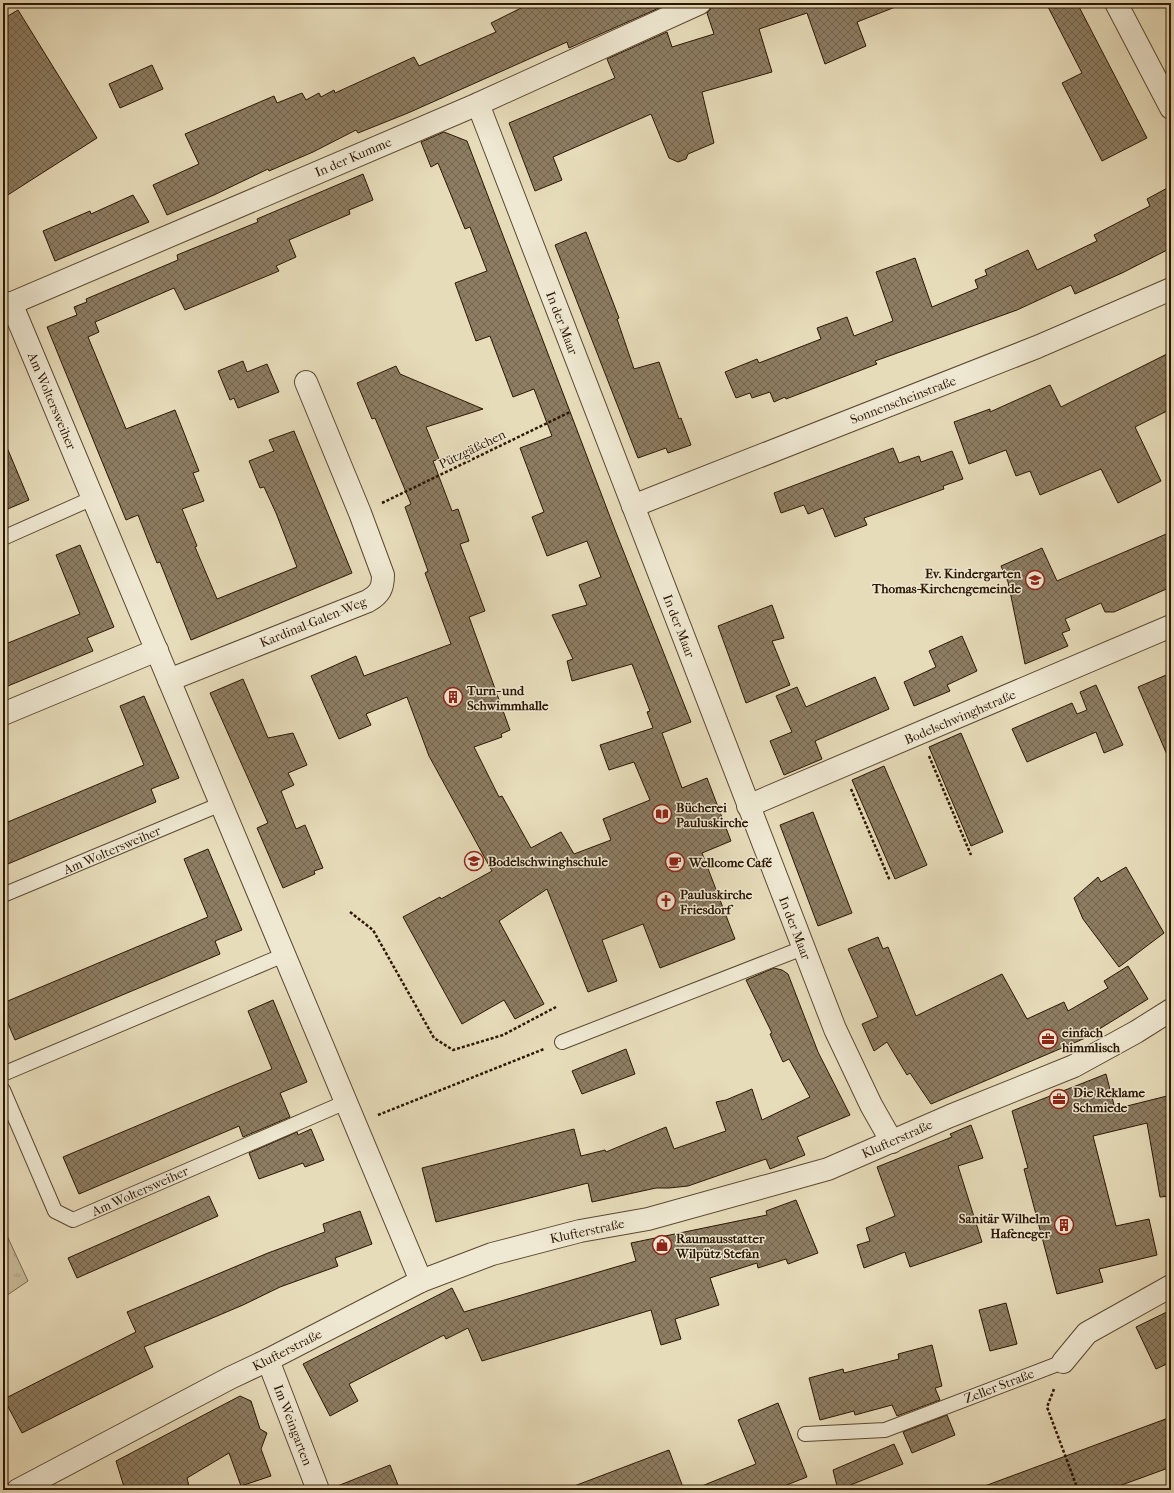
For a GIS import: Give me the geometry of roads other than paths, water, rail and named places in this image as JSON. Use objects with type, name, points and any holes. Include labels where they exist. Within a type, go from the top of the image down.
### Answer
[{"type":"street","name":"In der Kumme","points":[[7,305],[478,104],[700,3]]},
{"type":"street","points":[[1116,3],[1171,108]]},
{"type":"street","name":"In der Maar","points":[[478,104],[835,1029],[871,1105],[892,1142]]},
{"type":"street","name":"Sonnenscheinstraße","points":[[633,506],[1037,347],[1171,290]]},
{"type":"street","name":"Am Woltersweiher","points":[[7,305],[93,498],[421,1281]]},
{"type":"street","name":"Kardinal-Galen-Weg","points":[[169,680],[377,596],[383,585],[383,575],[360,513],[306,382]]},
{"type":"street","name":"Bodelschwinghstraße","points":[[748,806],[1171,626]]},
{"type":"street","points":[[3,714],[157,650]]},
{"type":"street","name":"Klufterstraße","points":[[18,1490],[230,1378],[421,1281],[492,1254],[580,1231],[648,1219],[821,1171],[957,1113],[1074,1066],[1136,1032],[1171,1010]]},
{"type":"street","name":"Zeller Straße","points":[[1063,1362],[1087,1333],[1171,1286]]},
{"type":"street","name":"Im Weingarten","points":[[268,1360],[318,1490]]},
{"type":"lane","points":[[3,538],[93,498]]},
{"type":"lane","name":"Am Woltersweiher","points":[[3,895],[221,804]]},
{"type":"lane","points":[[562,1042],[803,948]]},
{"type":"lane","points":[[3,1074],[284,955]]},
{"type":"lane","name":"Am Woltersweiher","points":[[3,1090],[55,1211],[73,1220],[346,1102]]},
{"type":"lane","name":"Zeller Straße","points":[[805,1434],[885,1430],[1063,1362]]},
{"type":"place","name":"Ev. Kindergarten Thomas-Kirchengemeinde","points":[[1035,580]]},
{"type":"place","name":"Turn- und Schwimmhalle","points":[[453,697]]},
{"type":"place","name":"Bücherei Pauluskirche","points":[[662,814]]},
{"type":"place","name":"Bodelschwinghschule","points":[[474,861]]},
{"type":"place","name":"Wellcome Café","points":[[675,862]]},
{"type":"place","name":"Pauluskirche Friesdorf","points":[[666,901]]},
{"type":"place","name":"einfach himmlisch","points":[[1048,1039]]},
{"type":"place","name":"Die Reklame Schmiede","points":[[1059,1099]]},
{"type":"place","name":"Sanitär Wilhelm Hafeneger","points":[[1064,1225]]},
{"type":"place","name":"Raumausstatter Wilpütz Stefan","points":[[662,1245]]}]
